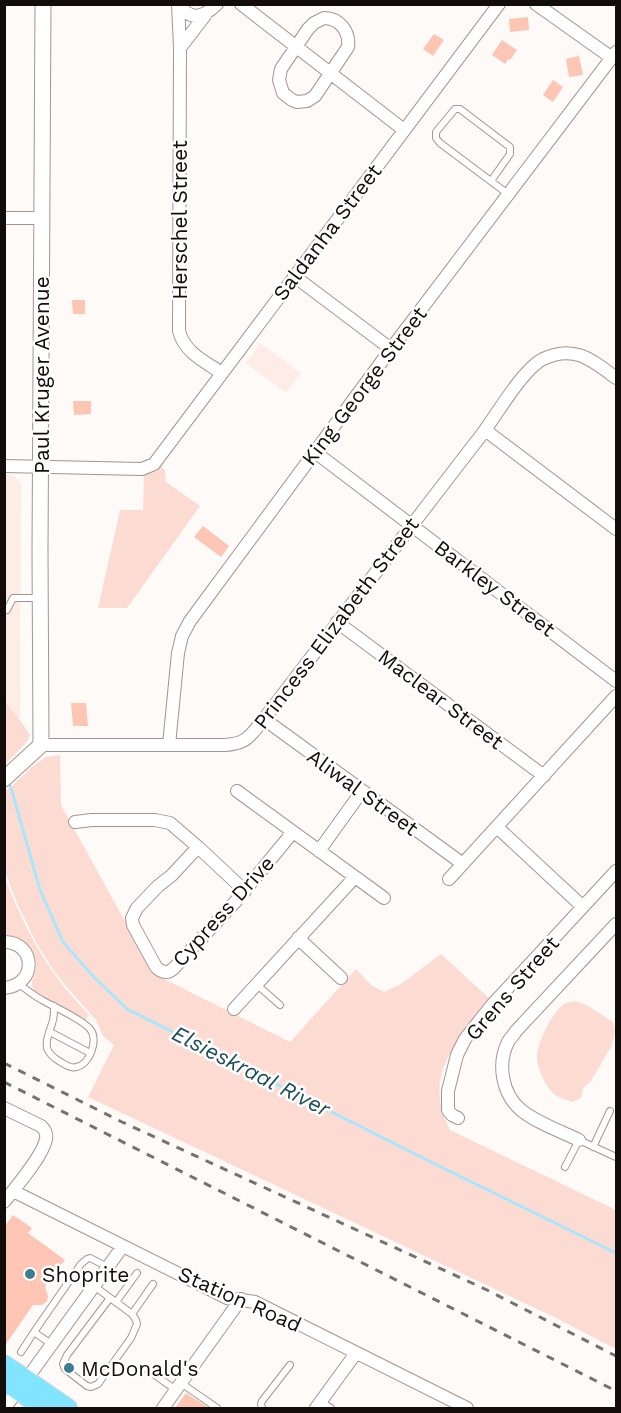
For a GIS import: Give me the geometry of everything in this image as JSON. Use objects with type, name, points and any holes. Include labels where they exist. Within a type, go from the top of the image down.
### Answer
[{"type":"main road","points":[[4,1364],[16,1384],[43,1408]]},
{"type":"main road","points":[[16,1384],[68,1408]]},
{"type":"street","name":"Paul Kruger Avenue","points":[[41,745],[43,4]]},
{"type":"street","points":[[178,4],[189,15],[206,14]]},
{"type":"street","name":"Herschel Street","points":[[178,4],[180,48],[179,331],[181,339],[190,351],[222,373]]},
{"type":"street","points":[[180,48],[206,14],[217,4]]},
{"type":"street","points":[[241,4],[404,130]]},
{"type":"street","name":"Saldanha Street","points":[[41,467],[142,469],[150,467],[157,461],[498,4]]},
{"type":"street","points":[[536,4],[614,55]]},
{"type":"street","points":[[329,18],[339,22],[345,29],[349,40],[348,47],[319,91],[311,99],[297,102],[285,95],[279,85],[279,74],[296,46],[308,28],[319,20],[329,18]]},
{"type":"street","name":"King George Street","points":[[169,745],[178,653],[185,629],[315,452],[614,55]]},
{"type":"street","points":[[4,218],[41,218]]},
{"type":"street","points":[[294,276],[392,350]]},
{"type":"street","name":"Princess Elizabeth Street","points":[[41,745],[234,745],[243,742],[264,719],[531,368],[545,358],[560,354],[582,355],[616,378]]},
{"type":"street","points":[[485,430],[616,529]]},
{"type":"street","name":"Barkley Street","points":[[315,452],[616,681]]},
{"type":"street","points":[[4,465],[41,467]]},
{"type":"street","name":"Maclear Street","points":[[338,622],[544,776]]},
{"type":"street","points":[[449,879],[616,696]]},
{"type":"street","name":"Aliwal Street","points":[[264,719],[463,864]]},
{"type":"street","points":[[4,779],[41,745]]},
{"type":"street","points":[[237,791],[384,898]]},
{"type":"street","points":[[319,851],[362,791]]},
{"type":"street","points":[[75,822],[92,820],[170,823],[244,891]]},
{"type":"street","points":[[497,827],[583,907]]},
{"type":"street","name":"Cypress Drive","points":[[198,847],[133,914],[133,925],[156,967],[162,972],[171,971],[244,891],[293,832]]},
{"type":"street","name":"Grens Street","points":[[458,1118],[448,1110],[448,1092],[457,1054],[465,1040],[492,1005],[616,871]]},
{"type":"street","points":[[234,1009],[355,877]]},
{"type":"street","points":[[579,1140],[528,1115],[517,1106],[506,1087],[502,1065],[508,1042],[516,1031],[616,924]]},
{"type":"street","points":[[298,938],[341,978]]},
{"type":"street","points":[[4,942],[19,945],[29,960],[26,978],[12,988],[4,988]]},
{"type":"street","points":[[4,1108],[44,1129],[46,1137],[37,1157],[4,1202]]},
{"type":"street","name":"Station Road","points":[[13,1191],[227,1298],[255,1302],[467,1408]]},
{"type":"street","points":[[4,1408],[16,1384],[51,1345],[123,1246]]},
{"type":"street","points":[[163,1408],[241,1299]]},
{"type":"street","points":[[323,1406],[356,1353]]},
{"type":"lane","points":[[491,181],[510,154],[511,149],[460,109],[455,109],[436,132],[436,138],[508,195]]},
{"type":"lane","points":[[7,610],[13,598],[40,598]]},
{"type":"lane","points":[[19,984],[40,999],[54,1006],[88,1026],[92,1030],[95,1039],[90,1053],[84,1063],[77,1067],[64,1064],[48,1051],[47,1041],[54,1006]]},
{"type":"lane","points":[[256,984],[280,1005]]},
{"type":"lane","points":[[50,1032],[90,1053]]},
{"type":"lane","points":[[593,1147],[610,1111]]},
{"type":"lane","points":[[565,1167],[579,1140],[616,1157]]},
{"type":"lane","points":[[21,1352],[84,1261],[93,1259],[108,1267]]},
{"type":"lane","points":[[94,1286],[113,1300],[132,1314],[137,1324],[135,1332],[98,1384],[91,1387],[65,1369],[64,1360],[71,1348],[113,1300],[137,1274]]},
{"type":"lane","points":[[132,1314],[153,1284]]},
{"type":"lane","points":[[34,1332],[51,1345]]},
{"type":"lane","points":[[262,1408],[262,1401],[290,1365]]},
{"type":"lane","points":[[145,1368],[217,1408]]},
{"type":"shaded area","points":[[260,343],[301,373],[286,393],[246,363]]},
{"type":"shaded area","points":[[160,465],[165,470],[166,482],[200,506],[127,608],[98,608],[120,510],[143,510],[144,474]]},
{"type":"shaded area","points":[[4,475],[13,475],[21,483],[20,720],[5,701]]},
{"type":"shaded area","points":[[5,701],[30,735],[26,743],[5,764]]},
{"type":"shaded area","points":[[60,755],[61,805],[154,974],[290,1042],[356,969],[371,985],[384,992],[401,984],[441,954],[491,1000],[447,1059],[440,1091],[442,1110],[450,1130],[616,1210],[616,1349],[554,1317],[88,1097],[114,1045],[103,1036],[96,1020],[64,984],[37,944],[16,901],[5,871],[4,793],[46,757]]},
{"type":"shaded area","points":[[4,876],[38,948],[64,987],[89,1015],[85,1021],[39,996],[34,990],[32,981],[36,962],[32,950],[24,941],[5,935]]},
{"type":"shaded area","points":[[576,1001],[613,1022],[615,1031],[612,1045],[591,1081],[583,1088],[581,1098],[572,1102],[552,1092],[541,1073],[537,1062],[537,1052],[554,1015],[564,1004]]},
{"type":"building","points":[[528,17],[529,30],[510,32],[509,19]]},
{"type":"building","points":[[434,34],[444,40],[433,56],[423,49]]},
{"type":"building","points":[[502,40],[517,50],[505,64],[492,55]]},
{"type":"building","points":[[579,56],[583,75],[569,77],[566,59]]},
{"type":"building","points":[[553,80],[563,87],[553,102],[543,95]]},
{"type":"building","points":[[72,300],[85,300],[85,314],[73,314]]},
{"type":"building","points":[[73,401],[91,401],[91,414],[74,415]]},
{"type":"building","points":[[203,526],[229,546],[221,557],[194,537]]},
{"type":"building","points":[[71,703],[86,703],[88,726],[73,726]]},
{"type":"building","name":"Shoprite","points":[[13,1215],[32,1228],[28,1233],[65,1260],[45,1287],[47,1301],[42,1305],[33,1305],[4,1347],[4,1227]]},
{"type":"building","points":[[186,1393],[209,1408],[175,1408]]},
{"type":"waterway","name":"Elsieskraal River","points":[[8,781],[40,890],[63,942],[127,1009],[616,1253]]},
{"type":"railway","points":[[4,1063],[122,1122],[487,1290],[616,1356]]},
{"type":"railway","points":[[4,1082],[616,1391]]},
{"type":"place","name":"Shoprite","points":[[30,1274]]},
{"type":"place","name":"McDonald's","points":[[69,1368]]}]
